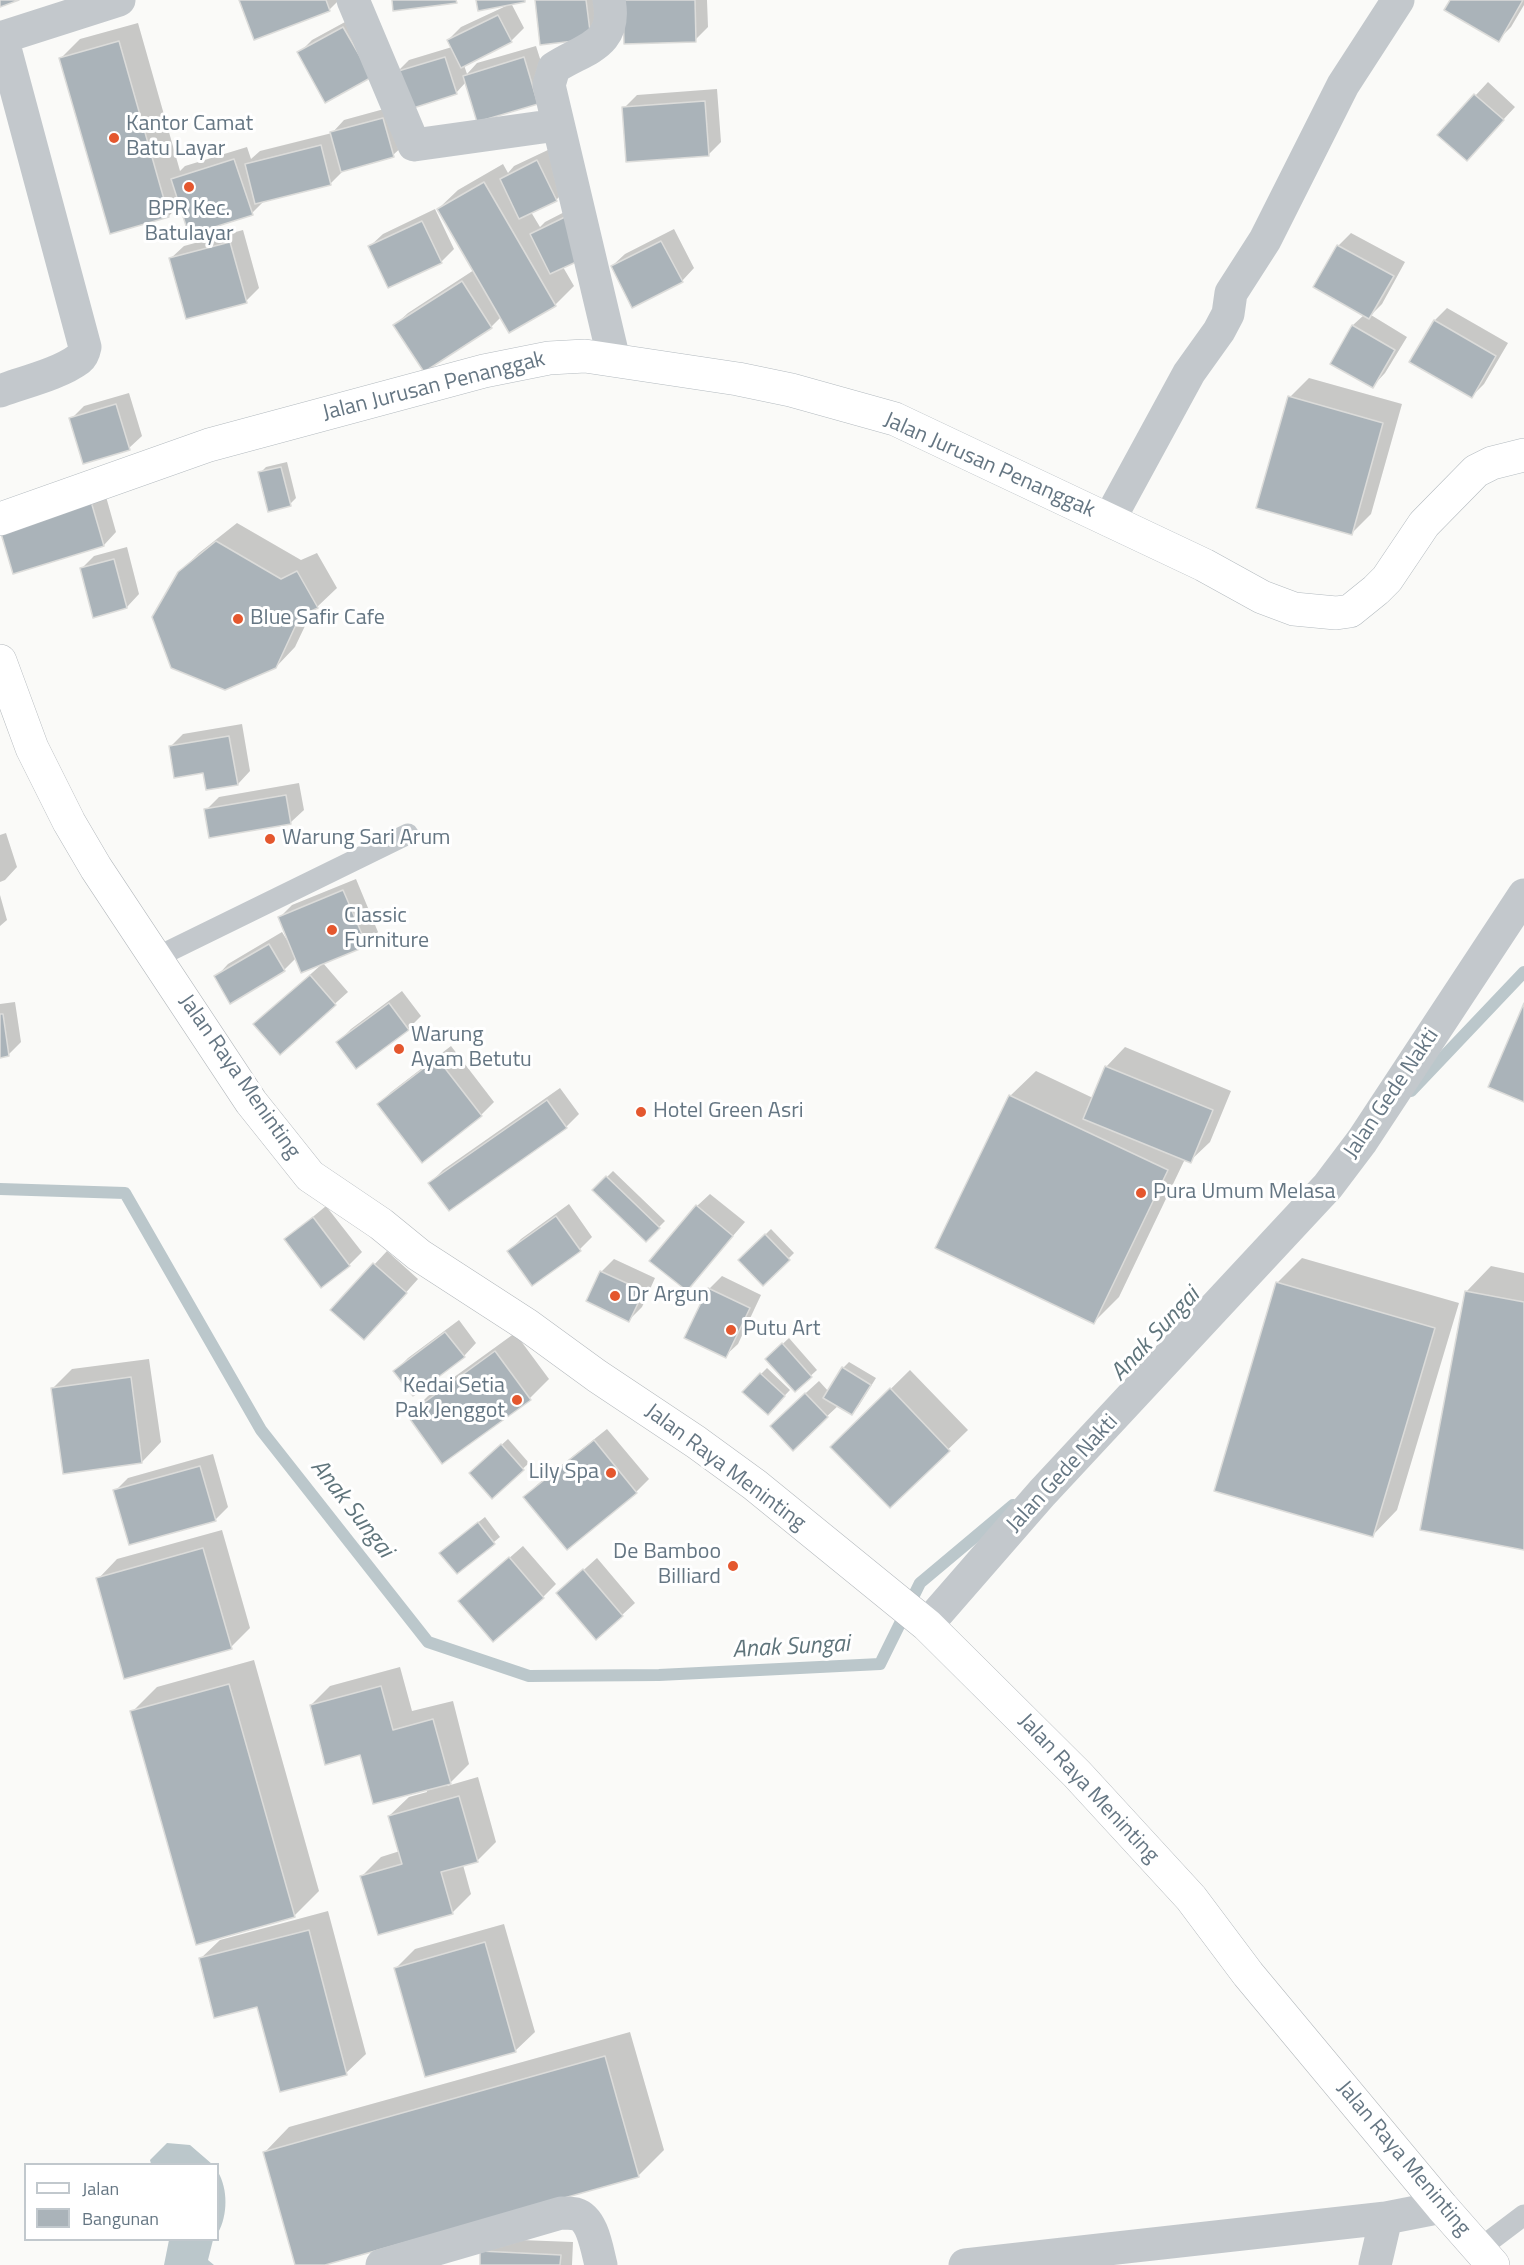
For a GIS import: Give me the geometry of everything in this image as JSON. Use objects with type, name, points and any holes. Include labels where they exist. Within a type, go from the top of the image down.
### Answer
[{"type":"main road","name":"Jalan Jurusan Penanggak","points":[[0,519],[209,445],[484,371],[549,358],[585,356],[738,379],[791,390],[895,420],[1204,565],[1262,597],[1294,609],[1327,613],[1350,611],[1387,579],[1424,524],[1476,471],[1524,455]]},
{"type":"main road","name":"Jalan Raya Meninting","points":[[0,662],[32,748],[69,822],[118,904],[251,1102],[310,1176],[381,1224],[419,1255],[527,1325],[597,1376],[696,1442],[755,1485],[922,1621],[1077,1774],[1191,1898],[1248,1974],[1486,2257]]},
{"type":"street","points":[[0,391],[64,367],[80,358],[85,347],[1,38],[119,0]]},
{"type":"street","points":[[353,0],[414,145],[557,125]]},
{"type":"street","points":[[609,0],[611,22],[601,42],[554,68],[549,85],[614,360]]},
{"type":"street","points":[[1109,520],[1189,373],[1219,332],[1228,314],[1231,293],[1265,240],[1343,85],[1398,0]]},
{"type":"street","name":"Jalan Gede Nakti","points":[[922,1621],[1328,1186],[1362,1141],[1524,895]]},
{"type":"street","points":[[984,2264],[1386,2217],[1442,2207]]},
{"type":"street","points":[[382,2265],[561,2213],[577,2214],[584,2219],[590,2229],[601,2265]]},
{"type":"street","points":[[1375,2265],[1386,2217]]},
{"type":"lane","points":[[155,958],[408,834]]},
{"type":"lane","points":[[1486,2257],[1524,2215]]},
{"type":"shaded area","points":[[167,2143],[190,2145],[211,2163],[151,2163],[150,2160]]},
{"type":"shaded area","points":[[219,2174],[224,2186],[226,2202],[219,2231]]},
{"type":"shaded area","points":[[169,2241],[213,2241],[208,2260],[214,2265],[164,2265]]},
{"type":"building","points":[[0,0],[19,0],[0,7]]},
{"type":"building","points":[[239,0],[326,0],[330,11],[254,40]]},
{"type":"building","points":[[392,0],[456,0],[457,3],[393,11]]},
{"type":"building","points":[[476,0],[525,0],[525,2],[478,11]]},
{"type":"building","points":[[535,0],[586,0],[591,39],[540,45]]},
{"type":"building","points":[[623,0],[695,0],[696,42],[624,44]]},
{"type":"building","points":[[1450,0],[1523,0],[1499,42],[1444,10]]},
{"type":"building","points":[[498,15],[512,42],[461,68],[447,40]]},
{"type":"building","points":[[343,27],[372,77],[325,103],[297,52]]},
{"type":"building","name":"Kantor Camat Batu Layar","points":[[119,41],[169,217],[110,234],[59,58]]},
{"type":"building","points":[[445,57],[457,94],[407,110],[395,72]]},
{"type":"building","points":[[524,57],[538,104],[477,122],[463,76]]},
{"type":"building","points":[[1474,94],[1504,120],[1467,161],[1437,135]]},
{"type":"building","points":[[705,101],[709,156],[626,162],[622,107]]},
{"type":"building","points":[[383,118],[394,157],[341,172],[330,132]]},
{"type":"building","points":[[321,145],[331,185],[255,204],[245,164]]},
{"type":"building","points":[[234,159],[253,215],[189,235],[171,179]]},
{"type":"building","points":[[537,160],[557,201],[519,219],[500,179]]},
{"type":"building","points":[[484,182],[556,306],[509,333],[437,209]]},
{"type":"building","points":[[567,216],[587,257],[550,274],[530,234]]},
{"type":"building","points":[[422,221],[442,263],[388,288],[368,246]]},
{"type":"building","points":[[661,241],[683,282],[632,308],[611,266]]},
{"type":"building","points":[[230,242],[247,303],[186,319],[169,258]]},
{"type":"building","points":[[1337,245],[1394,276],[1369,319],[1313,287]]},
{"type":"building","points":[[462,281],[492,328],[424,372],[393,325]]},
{"type":"building","points":[[1434,320],[1496,356],[1472,398],[1409,362]]},
{"type":"building","points":[[1352,325],[1395,350],[1373,388],[1330,364]]},
{"type":"building","points":[[1288,396],[1383,423],[1352,535],[1256,508]]},
{"type":"building","points":[[116,404],[130,450],[83,464],[69,418]]},
{"type":"building","points":[[281,467],[291,506],[268,512],[258,472]]},
{"type":"building","points":[[90,498],[104,546],[13,574],[0,530]]},
{"type":"building","points":[[216,541],[281,579],[297,571],[318,608],[300,616],[276,668],[225,690],[171,668],[152,617],[178,572]]},
{"type":"building","points":[[114,559],[127,608],[93,618],[80,568]]},
{"type":"building","points":[[229,736],[238,785],[206,790],[203,773],[174,778],[169,746]]},
{"type":"building","points":[[286,795],[291,824],[209,838],[204,809]]},
{"type":"building","points":[[343,890],[367,946],[301,973],[278,917]]},
{"type":"building","points":[[269,944],[285,971],[230,1004],[214,976]]},
{"type":"building","points":[[310,975],[336,1005],[280,1055],[253,1024]]},
{"type":"building","points":[[389,1003],[409,1030],[356,1069],[336,1042]]},
{"type":"building","points":[[1524,1003],[1524,1102],[1488,1087]]},
{"type":"building","points":[[0,1014],[3,1014],[9,1056],[0,1058]]},
{"type":"building","points":[[437,1058],[482,1116],[422,1163],[377,1104]]},
{"type":"building","points":[[1105,1066],[1213,1110],[1191,1163],[1083,1119]]},
{"type":"building","points":[[1009,1095],[1168,1170],[1094,1324],[935,1248]]},
{"type":"building","points":[[547,1100],[567,1128],[449,1211],[428,1183]]},
{"type":"building","points":[[606,1176],[660,1228],[646,1242],[592,1190]]},
{"type":"building","points":[[696,1205],[733,1236],[687,1291],[649,1261]]},
{"type":"building","points":[[556,1216],[581,1251],[532,1286],[507,1251]]},
{"type":"building","points":[[313,1217],[350,1266],[321,1288],[284,1239]]},
{"type":"building","points":[[765,1234],[790,1260],[763,1286],[738,1260]]},
{"type":"building","points":[[373,1263],[407,1293],[364,1340],[330,1310]]},
{"type":"building","name":"Dr Argun","points":[[600,1271],[644,1291],[629,1322],[586,1301]]},
{"type":"building","points":[[1276,1282],[1435,1328],[1373,1537],[1214,1491]]},
{"type":"building","points":[[708,1288],[750,1308],[726,1358],[684,1338]]},
{"type":"building","points":[[1465,1291],[1524,1302],[1524,1550],[1420,1530]]},
{"type":"building","points":[[445,1332],[465,1357],[413,1396],[393,1371]]},
{"type":"building","points":[[782,1343],[812,1377],[795,1392],[765,1359]]},
{"type":"building","points":[[495,1351],[531,1400],[442,1464],[407,1415]]},
{"type":"building","points":[[842,1367],[871,1385],[852,1415],[823,1398]]},
{"type":"building","points":[[760,1373],[785,1396],[768,1415],[742,1392]]},
{"type":"building","points":[[131,1377],[142,1463],[63,1474],[51,1388]]},
{"type":"building","points":[[890,1388],[950,1451],[890,1508],[830,1447]]},
{"type":"building","points":[[805,1393],[828,1417],[793,1451],[770,1426]]},
{"type":"building","points":[[594,1440],[637,1493],[567,1550],[523,1497]]},
{"type":"building","points":[[501,1444],[524,1470],[492,1499],[469,1473]]},
{"type":"building","points":[[200,1466],[216,1521],[129,1545],[113,1490]]},
{"type":"building","points":[[478,1522],[495,1544],[457,1574],[439,1553]]},
{"type":"building","points":[[203,1548],[232,1649],[124,1679],[96,1578]]},
{"type":"building","points":[[509,1557],[544,1598],[493,1642],[458,1601]]},
{"type":"building","points":[[583,1569],[623,1616],[596,1640],[556,1593]]},
{"type":"building","points":[[229,1684],[295,1917],[196,1945],[130,1711]]},
{"type":"building","points":[[381,1686],[393,1730],[433,1719],[451,1784],[373,1804],[360,1755],[325,1765],[310,1705]]},
{"type":"building","points":[[459,1796],[478,1862],[441,1872],[453,1914],[378,1935],[360,1876],[402,1864],[388,1816]]},
{"type":"building","points":[[309,1930],[347,2075],[280,2092],[257,2007],[214,2018],[199,1958]]},
{"type":"building","points":[[485,1942],[516,2052],[425,2077],[394,1968]]},
{"type":"building","points":[[605,2056],[639,2177],[325,2265],[295,2265],[263,2152]]},
{"type":"building","points":[[480,2251],[561,2255],[560,2265],[480,2265]]},
{"type":"waterway","name":"Anak Sungai","points":[[1411,1091],[1524,972]]},
{"type":"waterway","name":"Anak Sungai","points":[[0,1189],[125,1193],[261,1430],[428,1642],[529,1676],[659,1675],[880,1664],[920,1583],[1013,1505]]},
{"type":"place","name":"Kantor Camat Batu Layar","points":[[114,138]]},
{"type":"place","name":"BPR Kec. Batulayar","points":[[189,187]]},
{"type":"place","name":"Blue Safir Cafe","points":[[238,619]]},
{"type":"place","name":"Warung Sari Arum","points":[[270,839]]},
{"type":"place","name":"Classic Furniture","points":[[332,930]]},
{"type":"place","name":"Warung Ayam Betutu","points":[[399,1049]]},
{"type":"place","name":"Hotel Green Asri","points":[[641,1112]]},
{"type":"place","name":"Pura Umum Melasa","points":[[1141,1193]]},
{"type":"place","name":"Dr Argun","points":[[615,1296]]},
{"type":"place","name":"Putu Art","points":[[731,1330]]},
{"type":"place","name":"Kedai Setia Pak Jenggot","points":[[517,1400]]},
{"type":"place","name":"Lily Spa","points":[[611,1473]]},
{"type":"place","name":"De Bamboo Billiard","points":[[733,1566]]}]
